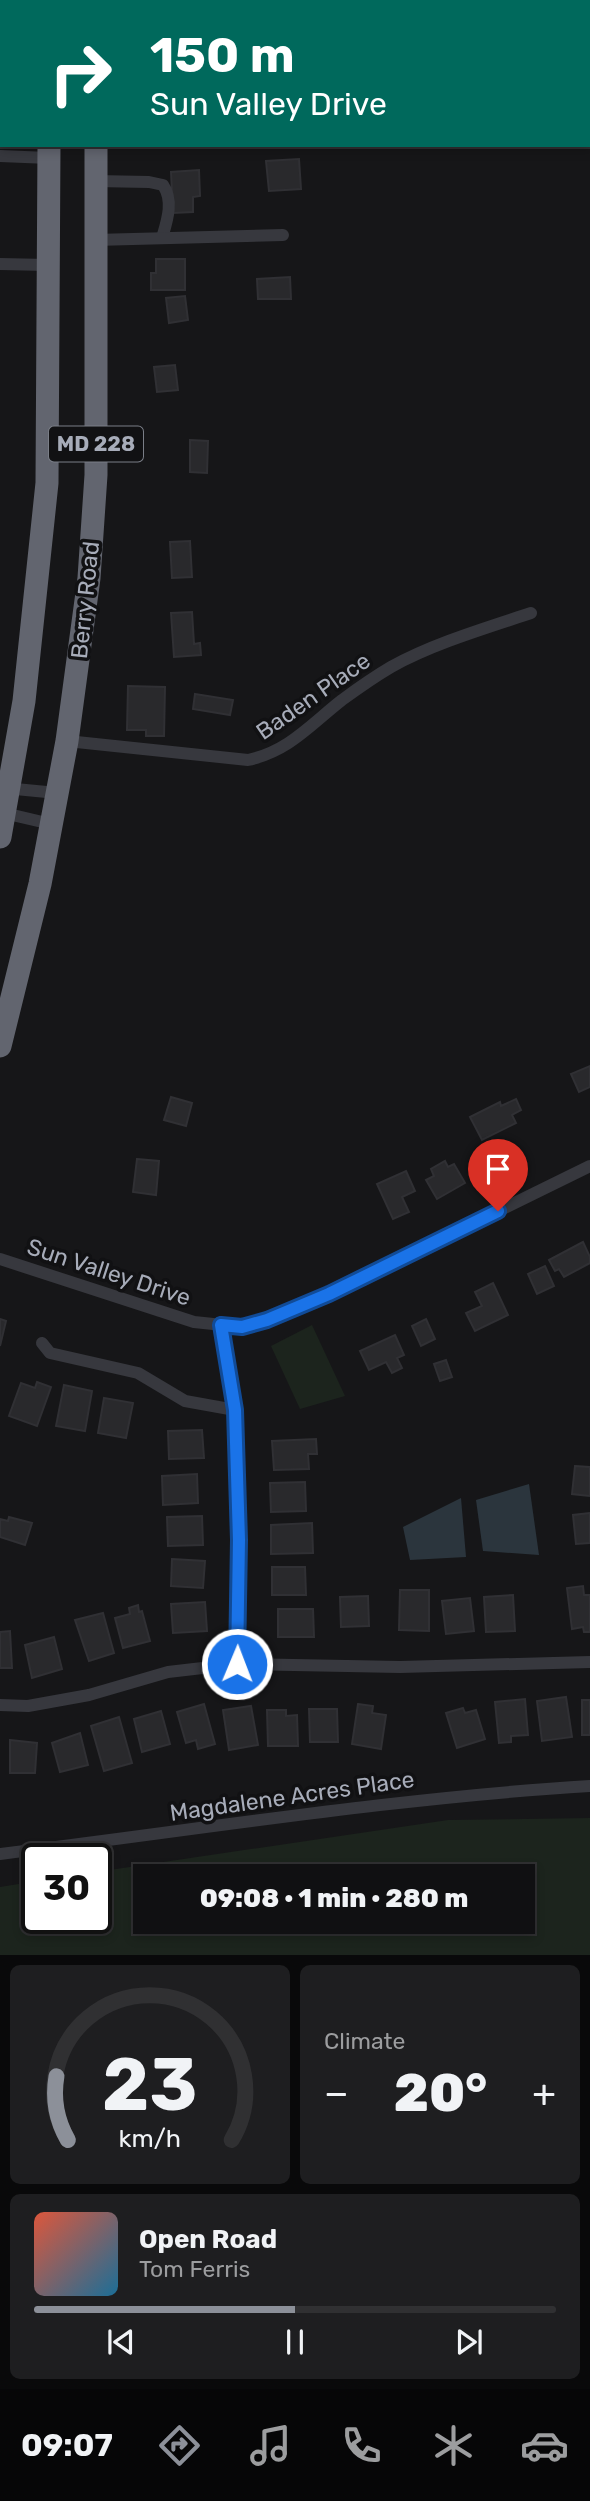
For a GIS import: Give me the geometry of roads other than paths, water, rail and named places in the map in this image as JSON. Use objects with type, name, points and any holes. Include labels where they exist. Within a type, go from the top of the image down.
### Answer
[{"type":"highway","name":"Berry Road","points":[[0,1046],[40,884],[67,741],[89,578],[96,475],[96,147]]},
{"type":"highway","name":"MD 228","points":[[0,836],[4,788],[24,701],[47,483],[49,152]]},
{"type":"street","points":[[0,156],[49,152]]},
{"type":"street","points":[[95,181],[149,182],[163,185],[168,191],[169,205],[162,238]]},
{"type":"street","points":[[95,240],[283,235]]},
{"type":"street","points":[[0,264],[48,265]]},
{"type":"street","name":"Baden Place","points":[[67,741],[248,760],[268,755],[319,722],[341,701],[391,667],[475,632],[531,613]]},
{"type":"street","points":[[4,788],[57,793]]},
{"type":"street","points":[[2,812],[51,824]]},
{"type":"street","name":"Sun Valley Drive","points":[[0,1259],[194,1322],[251,1325],[329,1294],[590,1166]]},
{"type":"street","points":[[221,1325],[235,1410],[239,1540],[237,1664]]},
{"type":"street","points":[[41,1343],[50,1353],[138,1373],[185,1401],[235,1410]]},
{"type":"street","points":[[0,1705],[40,1703],[89,1695],[168,1672],[237,1664],[400,1667],[590,1662]]},
{"type":"street","name":"Magdalene Acres Place","points":[[0,1854],[177,1833],[379,1804],[590,1786]]}]
